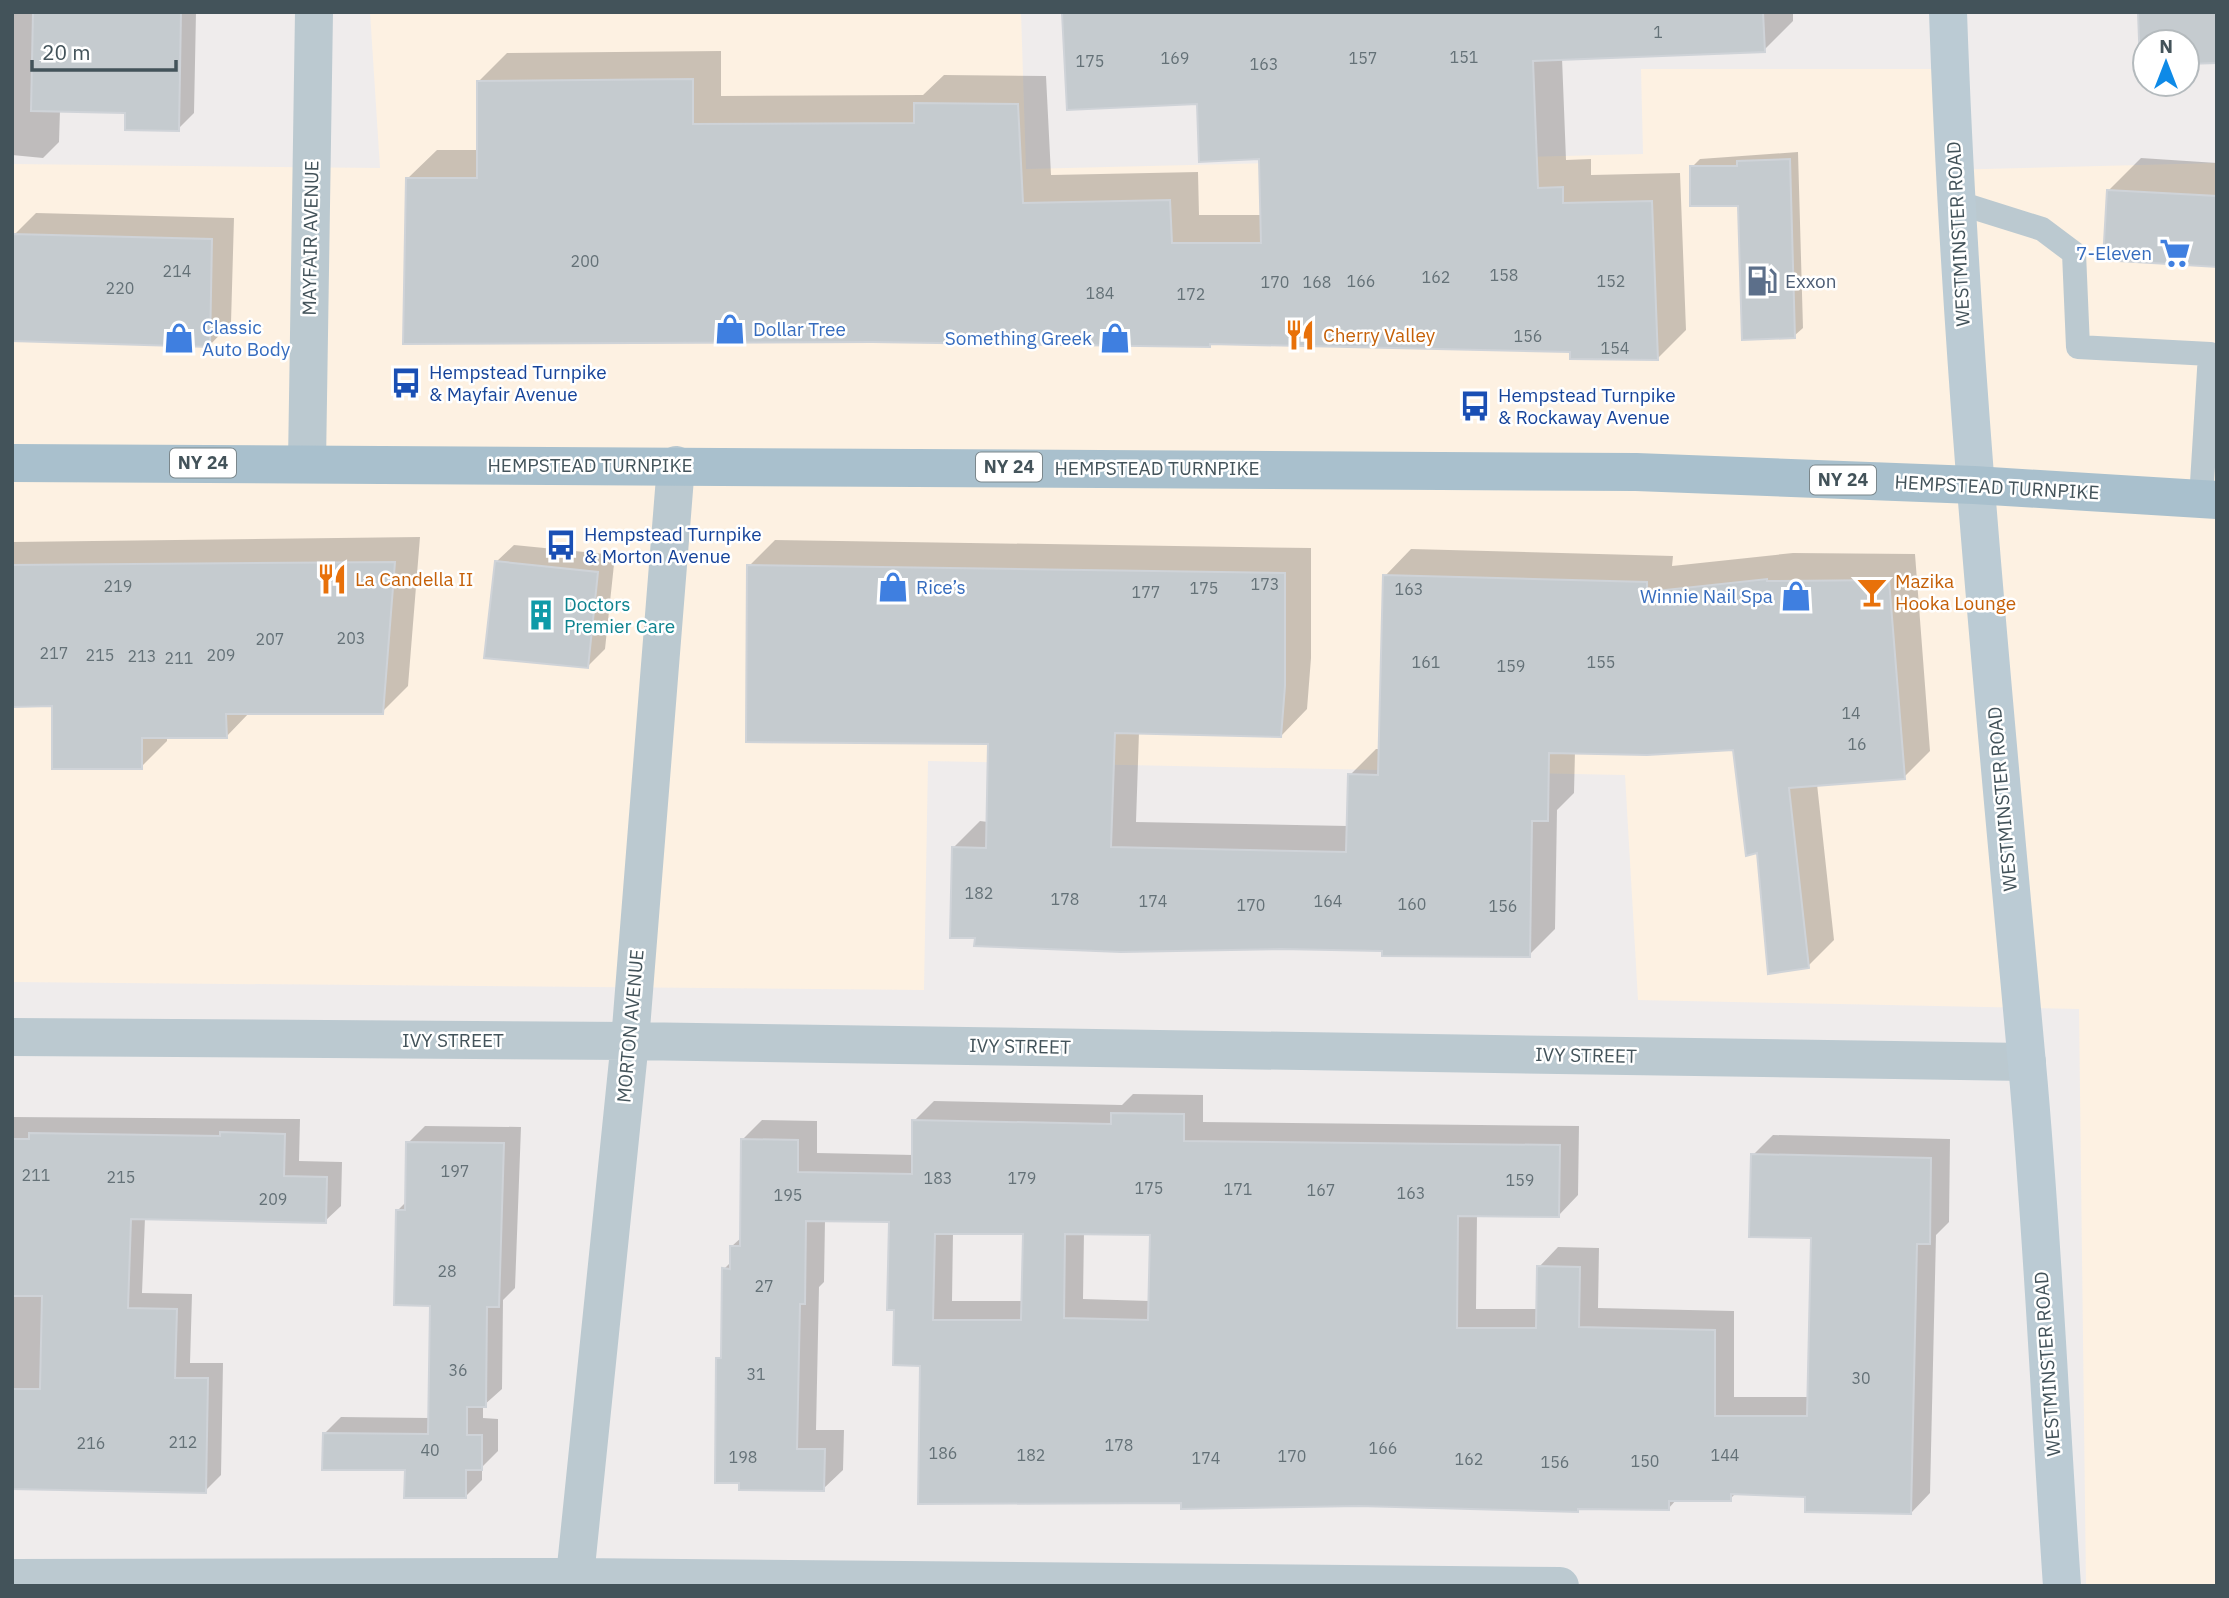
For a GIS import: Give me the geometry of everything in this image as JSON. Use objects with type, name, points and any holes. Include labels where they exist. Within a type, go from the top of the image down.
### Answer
[{"type":"main road","name":"WESTMINSTER ROAD","points":[[1948,12],[1956,202],[1975,485],[2027,1062],[2062,1586]]},
{"type":"main road","name":"HEMPSTEAD TURNPIKE","points":[[12,463],[1636,472],[1975,485],[2209,500]]},
{"type":"street","name":"MAYFAIR AVENUE","points":[[307,463],[314,12]]},
{"type":"street","name":"MORTON AVENUE","points":[[575,1581],[629,1041],[676,465]]},
{"type":"street","name":"IVY STREET","points":[[12,1037],[629,1041],[2027,1062]]},
{"type":"street","points":[[12,1578],[1560,1586]]},
{"type":"lane","points":[[1956,202],[2042,229],[2074,253],[2078,347],[2210,354],[2209,500]]},
{"type":"shaded area","points":[[370,12],[1021,12],[1026,169],[1643,154],[1641,69],[1940,69],[1945,170],[2217,163],[2217,1586],[2086,1586],[2079,1009],[1638,1000],[1625,775],[928,761],[924,990],[12,982],[12,164],[380,168]]},
{"type":"building","points":[[33,12],[181,12],[179,131],[125,130],[125,113],[31,111]]},
{"type":"building","points":[[1763,12],[1765,52],[1533,61],[1538,188],[1563,187],[1563,203],[1652,201],[1658,360],[1570,359],[1570,352],[1210,344],[1210,347],[872,342],[403,344],[406,178],[477,178],[477,81],[693,79],[693,124],[914,123],[914,103],[1018,104],[1023,203],[1170,200],[1172,243],[1261,243],[1259,159],[1199,162],[1197,104],[1067,110],[1062,13]]},
{"type":"building","points":[[2138,12],[2217,12],[2217,63],[2201,64],[2201,28],[2139,28]]},
{"type":"building","points":[[1790,159],[1795,338],[1742,340],[1738,206],[1690,206],[1690,166],[1737,166],[1737,161]]},
{"type":"building","points":[[2107,190],[2217,196],[2217,267],[2103,260]]},
{"type":"building","points":[[12,234],[212,239],[210,347],[12,341]]},
{"type":"building","name":"Doctors Premier Care","points":[[495,561],[598,572],[588,668],[484,658]]},
{"type":"building","points":[[395,562],[383,714],[226,714],[227,738],[142,738],[142,769],[52,769],[52,706],[12,707],[12,565]]},
{"type":"building","points":[[747,565],[1285,573],[1285,686],[1281,737],[1115,733],[1111,847],[1346,852],[1348,774],[1378,775],[1383,575],[1647,582],[1647,592],[1767,579],[1889,580],[1905,779],[1789,788],[1809,968],[1768,974],[1757,853],[1746,856],[1733,750],[1647,755],[1549,753],[1548,821],[1532,821],[1530,957],[1382,956],[1382,951],[1281,949],[1121,952],[974,946],[975,938],[950,938],[952,847],[986,848],[988,744],[746,742]]},
{"type":"building","points":[[1111,1113],[1184,1114],[1184,1141],[1560,1145],[1559,1217],[1458,1216],[1457,1328],[1536,1328],[1537,1266],[1580,1267],[1579,1327],[1715,1330],[1715,1416],[1807,1416],[1811,1238],[1749,1237],[1751,1154],[1931,1158],[1930,1244],[1917,1244],[1911,1514],[1805,1512],[1805,1497],[1731,1494],[1731,1501],[1669,1501],[1669,1510],[1578,1509],[1578,1512],[1359,1506],[1181,1509],[1181,1503],[918,1504],[920,1366],[893,1365],[894,1310],[887,1310],[889,1222],[806,1221],[805,1304],[800,1304],[797,1449],[825,1449],[824,1491],[739,1490],[739,1483],[715,1483],[716,1358],[721,1358],[722,1268],[730,1269],[730,1246],[740,1246],[741,1139],[798,1140],[798,1172],[912,1174],[912,1120],[1111,1124]],"holes":[[[935,1234],[1023,1234],[1021,1320],[933,1320]],[[1065,1234],[1150,1235],[1148,1320],[1064,1318]]]},
{"type":"building","points":[[220,1132],[285,1134],[284,1176],[327,1177],[326,1223],[131,1219],[128,1308],[177,1309],[175,1378],[208,1378],[206,1493],[12,1489],[12,1389],[40,1389],[42,1296],[12,1296],[12,1139],[29,1139],[29,1133],[220,1136]]},
{"type":"building","points":[[406,1142],[504,1143],[499,1307],[487,1307],[486,1407],[467,1407],[467,1435],[482,1435],[482,1470],[466,1470],[466,1498],[404,1498],[405,1470],[322,1470],[323,1433],[428,1434],[430,1306],[394,1305],[396,1210],[405,1210]]},
{"type":"place","name":"7-Eleven","points":[[2175,253]]},
{"type":"place","name":"Exxon","points":[[1762,281]]},
{"type":"place","name":"Dollar Tree","points":[[730,329]]},
{"type":"place","name":"Cherry Valley","points":[[1300,335]]},
{"type":"place","name":"Classic Auto Body","points":[[179,338]]},
{"type":"place","name":"Something Greek","points":[[1115,338]]},
{"type":"place","name":"Hempstead Turnpike & Mayfair Avenue","points":[[406,383]]},
{"type":"place","name":"Hempstead Turnpike & Rockaway Avenue","points":[[1475,406]]},
{"type":"place","name":"Hempstead Turnpike & Morton Avenue","points":[[561,545]]},
{"type":"place","name":"La Candella II","points":[[332,579]]},
{"type":"place","name":"Rice’s","points":[[893,587]]},
{"type":"place","name":"Mazika Hooka Lounge","points":[[1872,592]]},
{"type":"place","name":"Winnie Nail Spa","points":[[1796,596]]},
{"type":"place","name":"Doctors Premier Care","points":[[541,615]]}]
